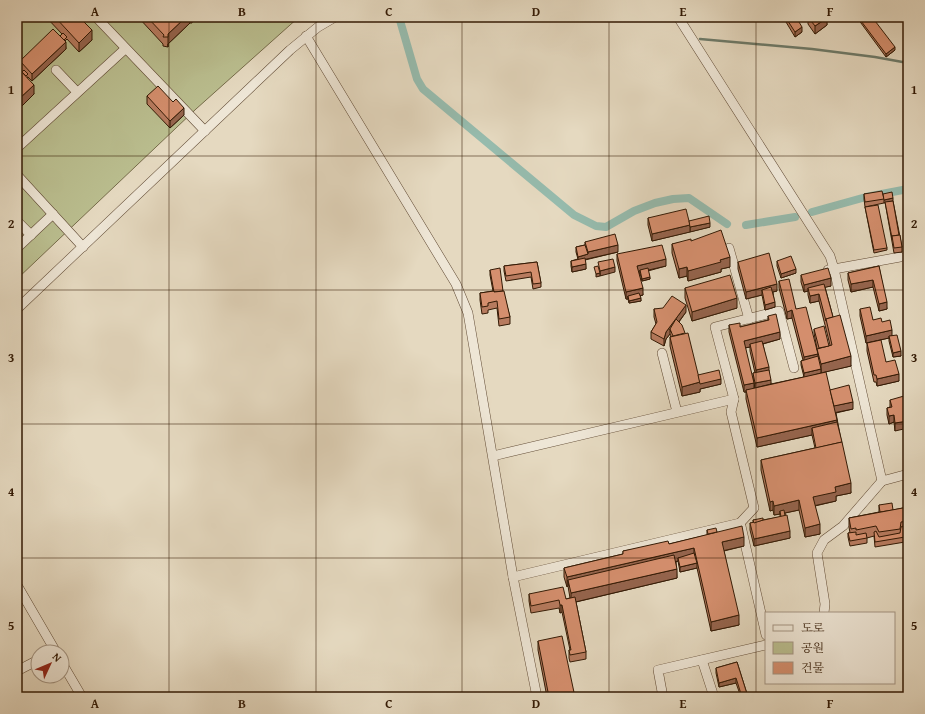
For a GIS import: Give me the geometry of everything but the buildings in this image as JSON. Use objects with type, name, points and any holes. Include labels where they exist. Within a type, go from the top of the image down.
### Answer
[{"type":"street","points":[[96,17],[204,131]]},
{"type":"street","points":[[17,309],[306,36],[335,17]]},
{"type":"street","points":[[678,17],[830,256],[882,480]]},
{"type":"street","points":[[306,36],[456,284],[468,313],[513,577],[537,697]]},
{"type":"street","points":[[17,148],[125,49]]},
{"type":"street","points":[[56,70],[77,92]]},
{"type":"street","points":[[17,175],[83,247]]},
{"type":"street","points":[[17,248],[54,214]]},
{"type":"street","points":[[17,221],[31,235]]},
{"type":"street","points":[[728,248],[749,319]]},
{"type":"street","points":[[821,272],[900,257]]},
{"type":"street","points":[[513,577],[740,523],[754,508],[731,412],[734,399],[715,327],[779,311],[794,368]]},
{"type":"street","points":[[662,353],[677,412]]},
{"type":"street","points":[[493,456],[734,399]]},
{"type":"street","points":[[824,612],[825,604],[817,553],[824,540],[843,526],[882,480],[908,474]]},
{"type":"street","points":[[741,526],[765,631]]},
{"type":"street","points":[[17,586],[50,644]]},
{"type":"street","points":[[663,697],[658,670],[765,645]]},
{"type":"street","points":[[702,660],[714,697]]},
{"type":"street","points":[[17,671],[30,664]]},
{"type":"street","points":[[70,677],[82,697]]},
{"type":"green space","points":[[17,17],[299,17],[196,109],[17,279]]},
{"type":"waterway","points":[[399,17],[417,79],[423,89],[574,215],[596,226],[606,227],[634,211],[655,203],[673,199],[689,198],[727,224]]},
{"type":"waterway","points":[[700,39],[812,49],[908,63]]},
{"type":"waterway","points":[[812,212],[866,197],[908,189]]},
{"type":"waterway","points":[[746,225],[795,217]]}]
